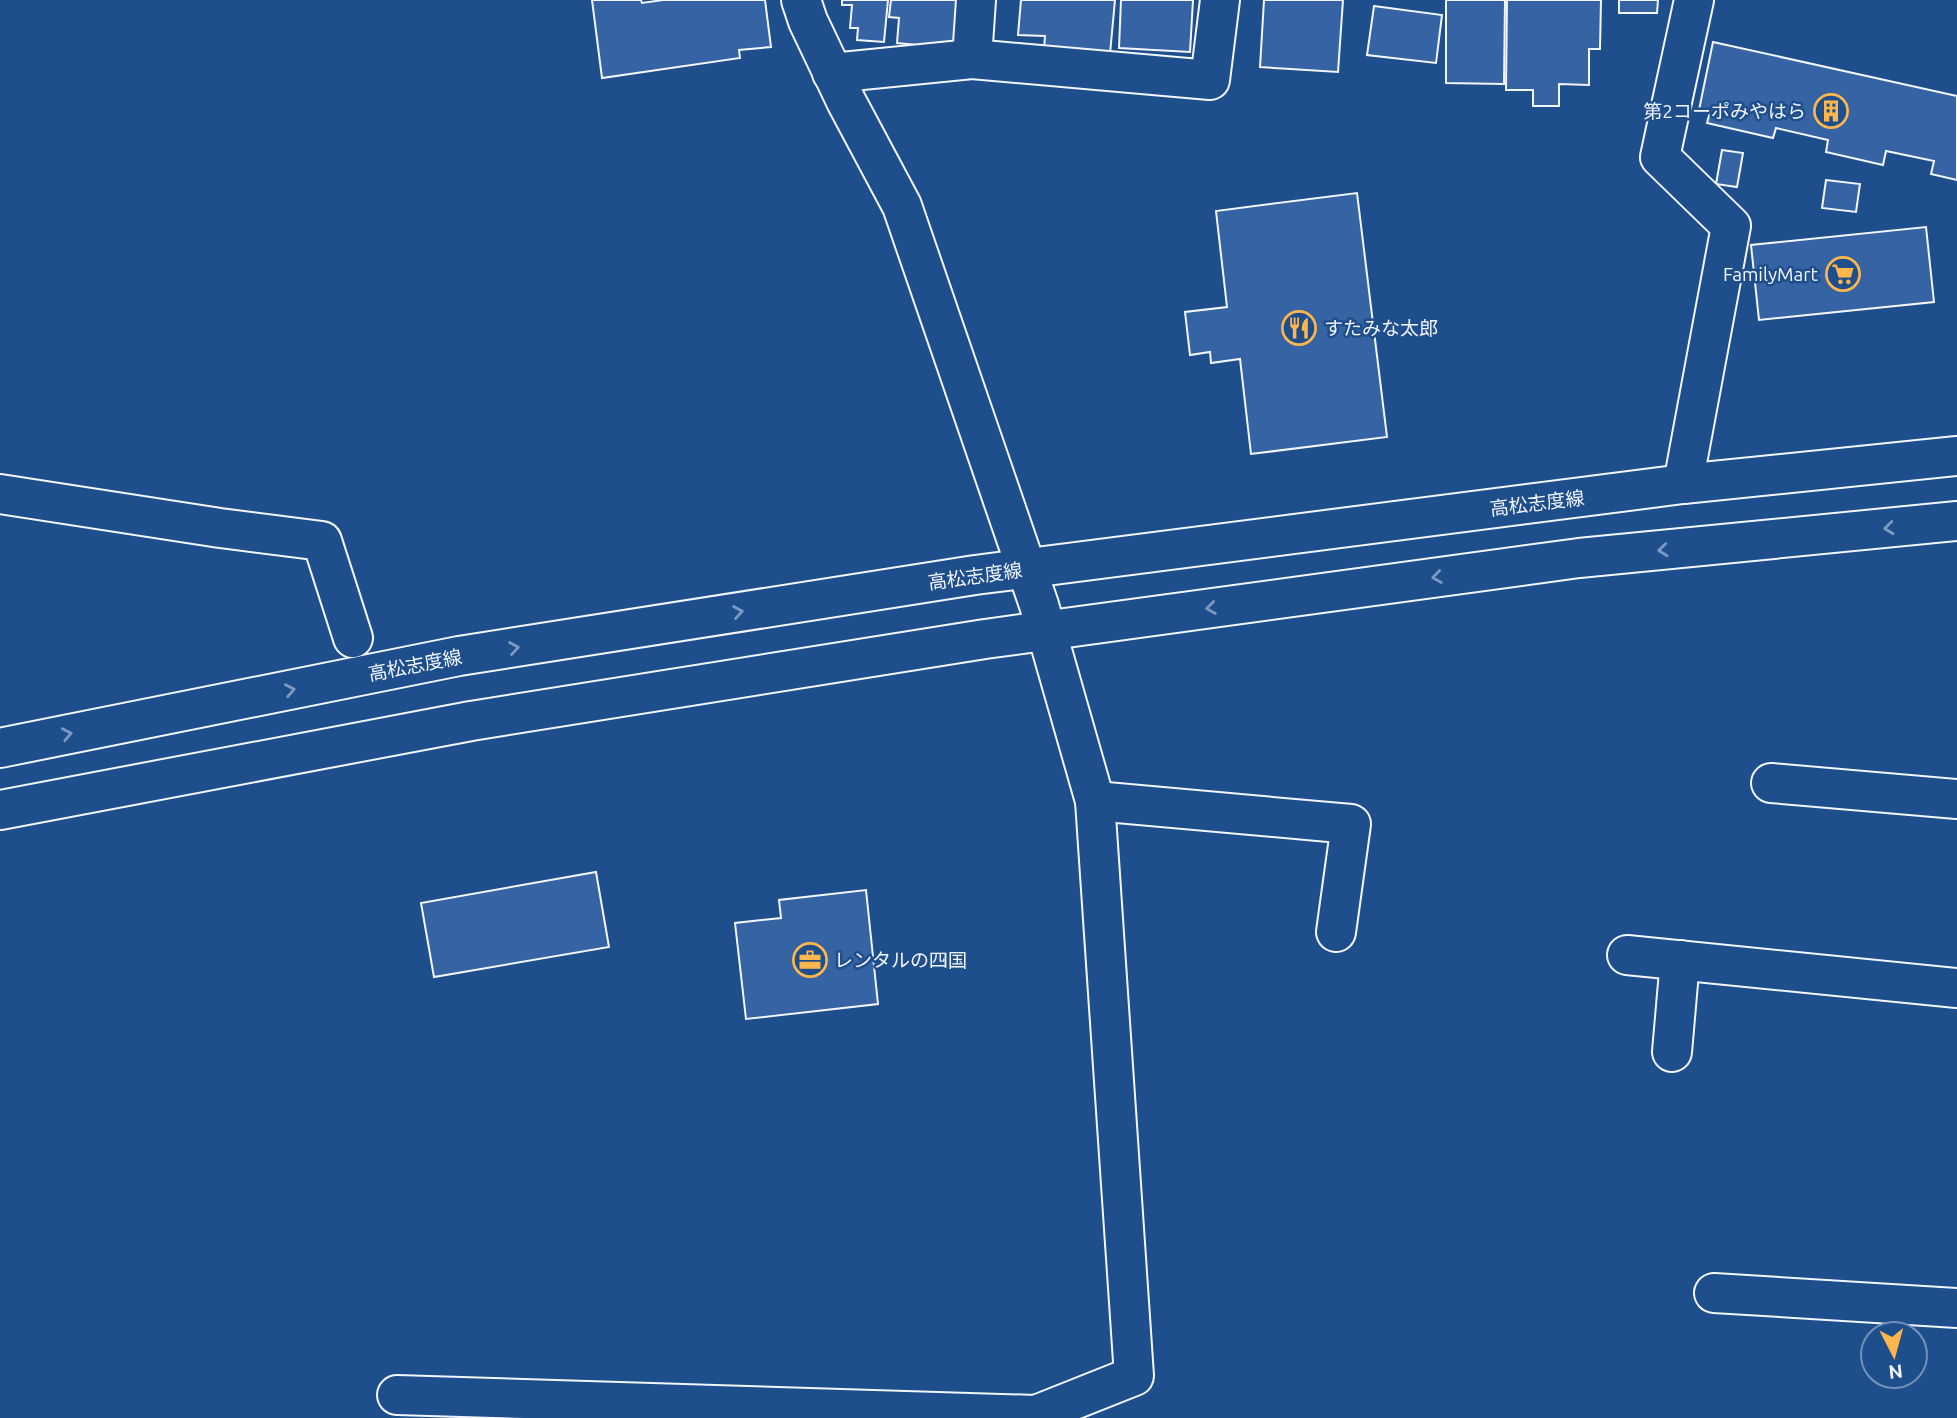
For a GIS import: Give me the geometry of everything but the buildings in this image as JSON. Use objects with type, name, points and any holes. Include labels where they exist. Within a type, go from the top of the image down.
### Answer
[{"type":"street","points":[[397,1395],[1036,1416],[1134,1376],[1095,801],[1048,630],[902,206],[832,73],[800,0]]},
{"type":"street","points":[[972,59],[976,0]]},
{"type":"street","points":[[832,73],[972,59],[1210,80],[1220,0]]},
{"type":"street","points":[[1683,484],[1731,226],[1660,157],[1694,0]]},
{"type":"street","name":"高松志度線","points":[[0,747],[459,656],[1027,568],[1683,484],[1957,456]]},
{"type":"street","points":[[0,494],[322,541],[353,638]]},
{"type":"street","points":[[0,810],[471,721],[1048,630],[1578,558],[1957,521]]},
{"type":"street","points":[[1771,783],[1957,799]]},
{"type":"street","points":[[1095,801],[1351,824],[1336,932]]},
{"type":"street","points":[[1627,954],[1957,988]]},
{"type":"street","points":[[1672,1052],[1680,960]]},
{"type":"street","points":[[1714,1293],[1957,1308]]},
{"type":"place","name":"第2コーポみやはら","points":[[1831,111]]},
{"type":"place","name":"FamilyMart","points":[[1843,274]]},
{"type":"place","name":"すたみな太郎","points":[[1299,328]]},
{"type":"place","name":"レンタルの四国","points":[[810,960]]}]
